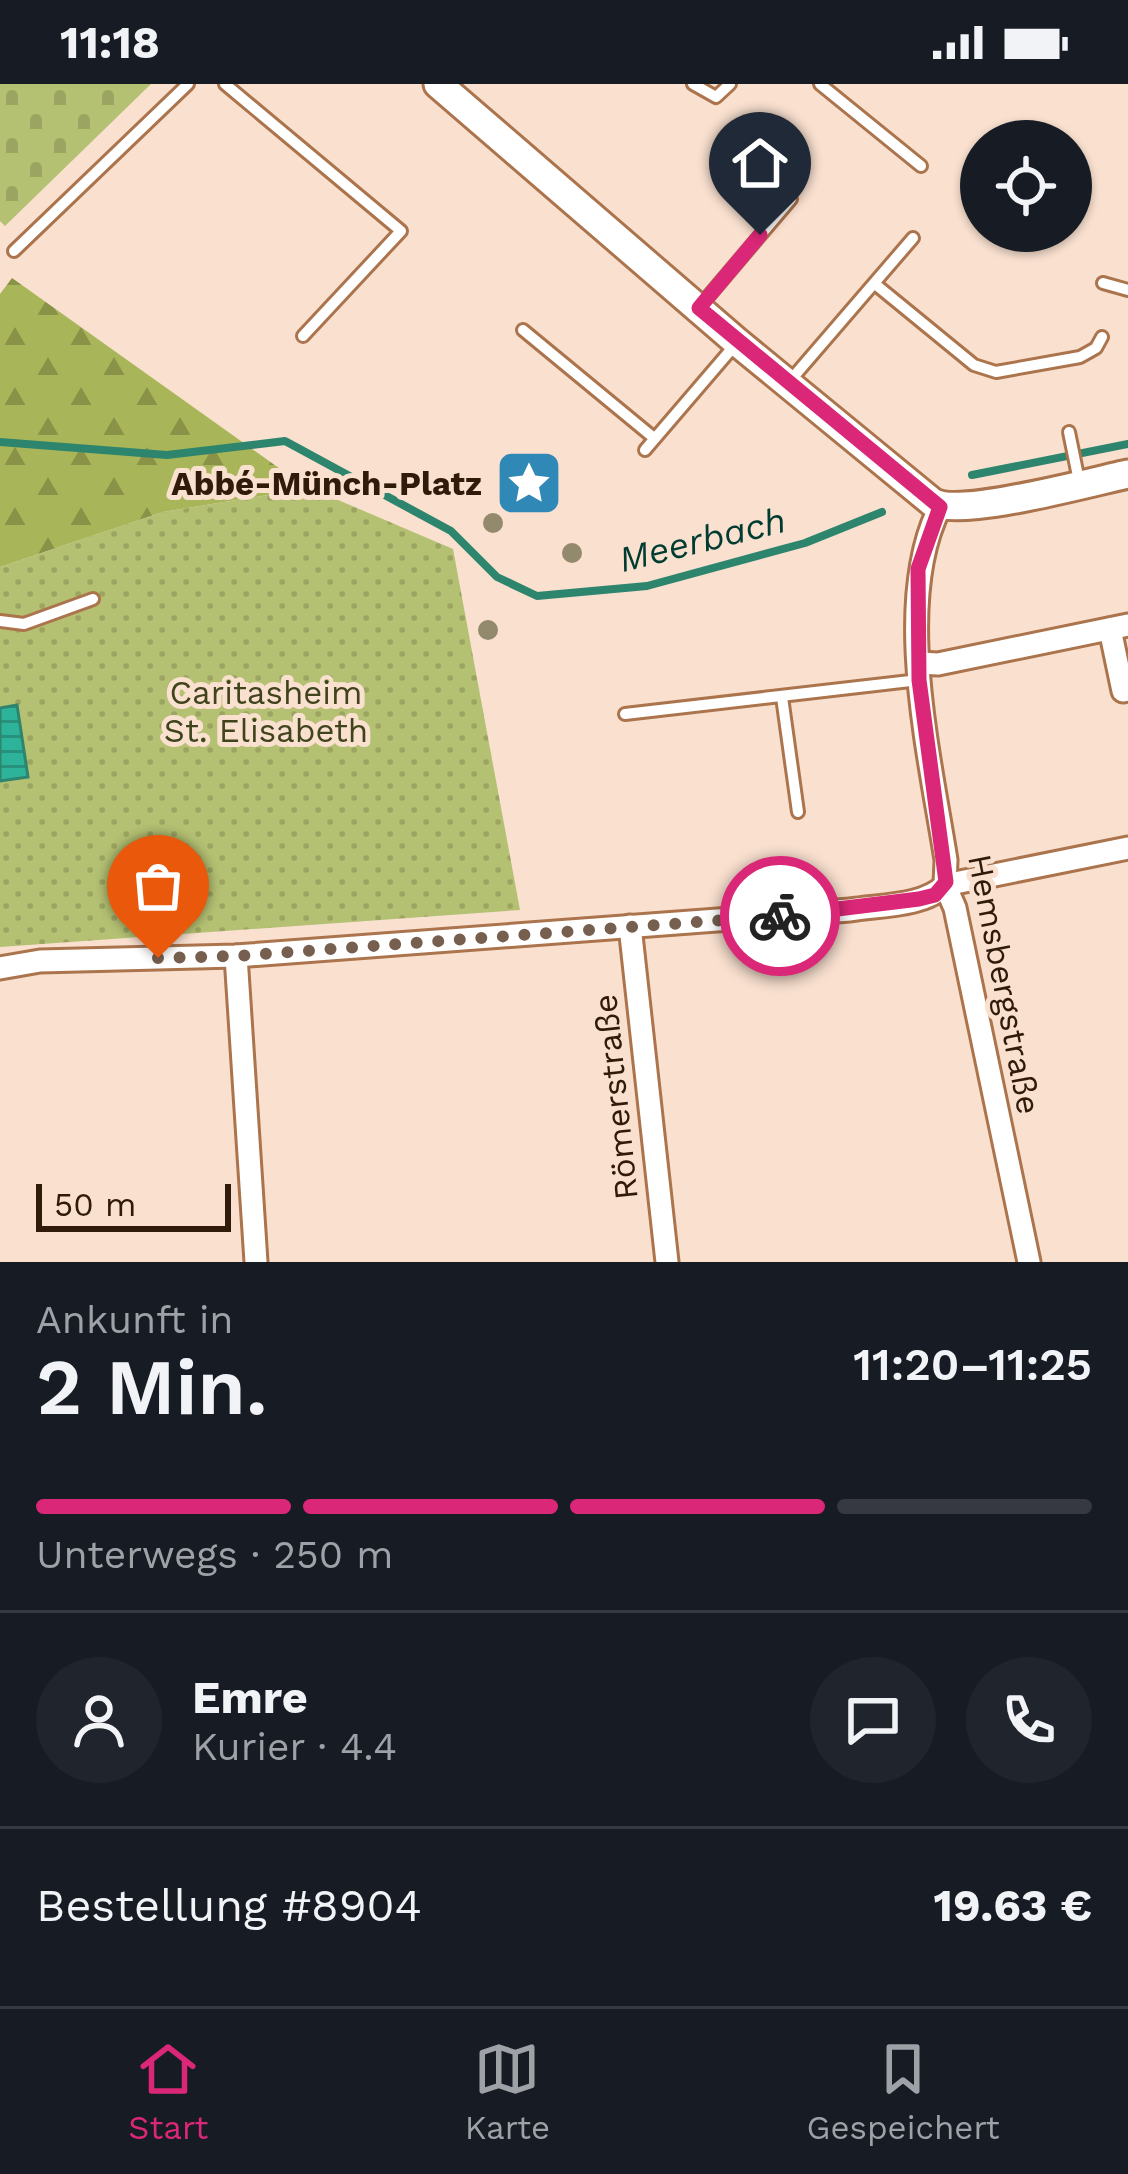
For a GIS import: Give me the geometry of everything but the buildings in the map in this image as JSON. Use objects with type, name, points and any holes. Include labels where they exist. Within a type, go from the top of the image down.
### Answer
[{"type":"street","points":[[438,84],[737,342],[940,507],[993,502],[1078,476],[1128,474]]},
{"type":"street","name":"Hemsbergstraße","points":[[940,507],[918,569],[919,672],[946,860],[945,885],[955,908],[1029,1262]]},
{"type":"street","points":[[919,672],[938,664],[1119,627],[1123,692],[1128,691]]},
{"type":"street","points":[[0,968],[40,961],[236,956],[850,910],[919,899],[935,895],[945,885],[1128,848]]},
{"type":"street","name":"Römerstraße","points":[[630,926],[667,1262]]},
{"type":"street","points":[[236,956],[256,1262]]},
{"type":"lane","points":[[14,251],[188,84]]},
{"type":"lane","points":[[224,84],[401,231],[303,337]]},
{"type":"lane","points":[[693,84],[716,97],[730,84]]},
{"type":"lane","points":[[820,84],[921,166]]},
{"type":"lane","points":[[699,308],[791,199]]},
{"type":"lane","points":[[789,382],[913,238]]},
{"type":"lane","points":[[1102,283],[1128,290]]},
{"type":"lane","points":[[875,284],[974,365],[996,372],[1080,357],[1096,348],[1102,338]]},
{"type":"lane","points":[[523,330],[654,439]]},
{"type":"lane","points":[[645,450],[737,342]]},
{"type":"lane","points":[[1069,431],[1078,476]]},
{"type":"lane","points":[[0,621],[24,624],[93,599]]},
{"type":"lane","points":[[625,714],[782,697],[919,672]]},
{"type":"lane","points":[[782,697],[798,812]]},
{"type":"green space","points":[[0,84],[151,84],[5,226],[0,221]]},
{"type":"green space","points":[[12,278],[310,488],[163,512],[0,567],[0,294]]},
{"type":"green space","name":"Caritasheim St. Elisabeth","points":[[310,488],[453,549],[520,910],[0,947],[0,567],[163,512]]},
{"type":"water","points":[[17,705],[28,777],[0,781],[0,708]]},
{"type":"waterway","name":"Meerbach","points":[[0,442],[167,455],[285,441],[451,531],[497,577],[537,596],[647,586],[805,543],[882,512]]},
{"type":"waterway","name":"Meerbach","points":[[972,475],[1128,444]]},
{"type":"way so far","points":[[158,958],[780,916]]},
{"type":"place","name":"Abbé-Münch-Platz","points":[[529,483]]},
{"type":"route","points":[[760,235],[699,308],[940,507],[918,569],[919,680],[946,882],[935,895],[919,899],[780,916]]}]
